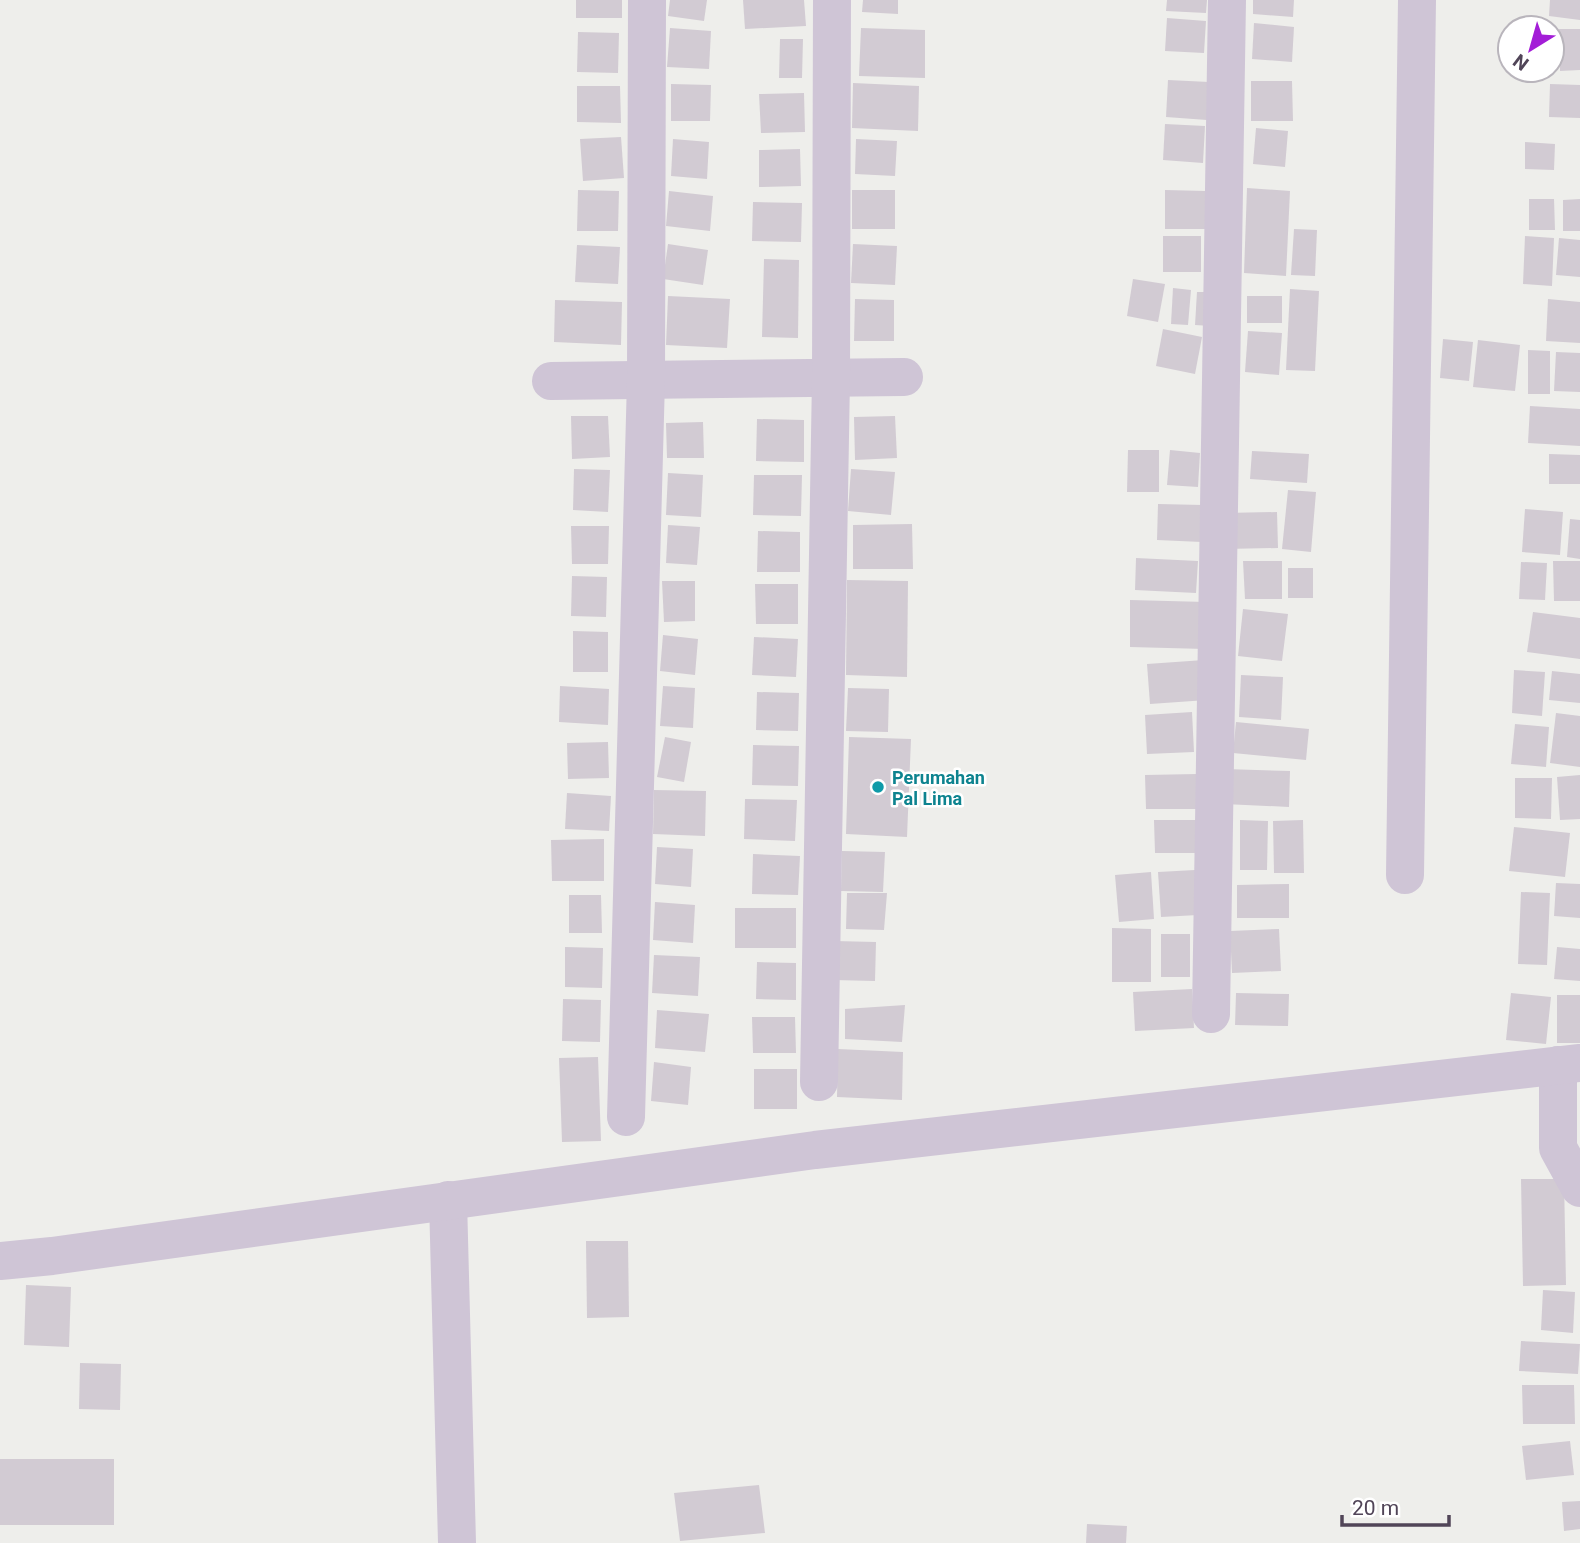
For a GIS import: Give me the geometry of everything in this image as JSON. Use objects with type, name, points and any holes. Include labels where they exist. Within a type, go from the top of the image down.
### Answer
[{"type":"street","points":[[626,1117],[646,380],[648,0]]},
{"type":"street","points":[[819,1082],[831,378],[832,0]]},
{"type":"street","points":[[1211,1014],[1227,0]]},
{"type":"street","points":[[1405,875],[1417,0]]},
{"type":"street","points":[[551,381],[904,377]]},
{"type":"street","points":[[0,1261],[815,1150],[1569,1064],[1558,1148],[1580,1188]]},
{"type":"street","points":[[448,1200],[457,1543]]},
{"type":"building","points":[[576,0],[622,0],[622,18],[576,18]]},
{"type":"building","points":[[670,0],[707,0],[704,21],[668,16]]},
{"type":"building","points":[[743,0],[804,0],[806,26],[745,29]]},
{"type":"building","points":[[863,0],[898,0],[898,14],[862,12]]},
{"type":"building","points":[[1167,0],[1207,0],[1206,13],[1166,11]]},
{"type":"building","points":[[1253,0],[1294,0],[1293,17],[1253,14]]},
{"type":"building","points":[[1550,0],[1580,0],[1580,20],[1566,18],[1566,14],[1549,14]]},
{"type":"building","points":[[1167,18],[1206,21],[1204,53],[1165,51]]},
{"type":"building","points":[[1254,23],[1294,27],[1292,62],[1252,59]]},
{"type":"building","points":[[670,28],[711,31],[709,69],[667,67]]},
{"type":"building","points":[[861,28],[925,30],[925,78],[859,76]]},
{"type":"building","points":[[1566,29],[1580,29],[1580,70],[1566,71]]},
{"type":"building","points":[[578,32],[619,33],[618,73],[577,72]]},
{"type":"building","points":[[780,39],[803,39],[802,78],[779,78]]},
{"type":"building","points":[[1168,80],[1209,82],[1207,120],[1166,117]]},
{"type":"building","points":[[1251,81],[1292,81],[1293,121],[1251,121]]},
{"type":"building","points":[[853,83],[919,86],[918,131],[852,128]]},
{"type":"building","points":[[671,84],[711,85],[710,121],[671,121]]},
{"type":"building","points":[[1550,84],[1580,85],[1580,118],[1549,117]]},
{"type":"building","points":[[577,86],[620,86],[621,123],[577,122]]},
{"type":"building","points":[[804,93],[805,132],[761,133],[759,94]]},
{"type":"building","points":[[1165,124],[1205,126],[1203,163],[1163,160]]},
{"type":"building","points":[[1256,128],[1288,131],[1285,167],[1253,164]]},
{"type":"building","points":[[621,137],[624,178],[583,181],[580,139]]},
{"type":"building","points":[[673,139],[709,142],[707,179],[671,176]]},
{"type":"building","points":[[856,139],[897,141],[895,176],[855,174]]},
{"type":"building","points":[[1525,142],[1555,144],[1554,170],[1525,169]]},
{"type":"building","points":[[800,149],[801,186],[759,187],[759,150]]},
{"type":"building","points":[[1247,188],[1290,191],[1286,276],[1244,273]]},
{"type":"building","points":[[578,190],[619,191],[618,231],[577,231]]},
{"type":"building","points":[[852,190],[895,190],[895,229],[852,229]]},
{"type":"building","points":[[1165,190],[1206,191],[1206,229],[1165,229]]},
{"type":"building","points":[[669,191],[713,196],[710,231],[666,226]]},
{"type":"building","points":[[1529,199],[1554,199],[1555,230],[1529,230]]},
{"type":"building","points":[[1580,199],[1580,231],[1563,231],[1563,200]]},
{"type":"building","points":[[753,202],[802,203],[801,242],[752,241]]},
{"type":"building","points":[[1294,229],[1317,230],[1315,276],[1291,275]]},
{"type":"building","points":[[1163,236],[1201,236],[1201,272],[1163,272]]},
{"type":"building","points":[[1525,236],[1554,238],[1552,286],[1523,284]]},
{"type":"building","points":[[1559,238],[1580,240],[1580,277],[1556,275]]},
{"type":"building","points":[[668,244],[708,250],[703,285],[663,279]]},
{"type":"building","points":[[853,244],[897,246],[895,285],[851,283]]},
{"type":"building","points":[[577,245],[620,247],[618,284],[575,282]]},
{"type":"building","points":[[764,259],[799,260],[798,338],[762,337]]},
{"type":"building","points":[[1133,279],[1165,284],[1158,322],[1127,316]]},
{"type":"building","points":[[1173,288],[1191,290],[1188,325],[1171,324]]},
{"type":"building","points":[[1290,289],[1319,291],[1315,371],[1286,370]]},
{"type":"building","points":[[1197,292],[1213,292],[1211,326],[1195,325]]},
{"type":"building","points":[[668,296],[730,299],[727,348],[666,345]]},
{"type":"building","points":[[1247,296],[1282,296],[1282,323],[1247,323]]},
{"type":"building","points":[[855,299],[894,300],[894,341],[854,341]]},
{"type":"building","points":[[1548,299],[1580,302],[1580,343],[1546,341]]},
{"type":"building","points":[[555,300],[622,302],[621,345],[554,342]]},
{"type":"building","points":[[1163,329],[1202,337],[1195,374],[1156,366]]},
{"type":"building","points":[[1248,331],[1282,333],[1279,375],[1245,372]]},
{"type":"building","points":[[1443,339],[1473,342],[1469,381],[1440,378]]},
{"type":"building","points":[[1478,340],[1520,345],[1515,391],[1473,387]]},
{"type":"building","points":[[1528,350],[1550,351],[1550,394],[1528,394]]},
{"type":"building","points":[[1556,352],[1580,353],[1580,392],[1554,391]]},
{"type":"building","points":[[1530,406],[1580,409],[1580,446],[1528,443]]},
{"type":"building","points":[[571,416],[608,416],[610,457],[572,459]]},
{"type":"building","points":[[895,416],[897,458],[855,460],[854,417]]},
{"type":"building","points":[[757,419],[804,420],[804,462],[756,461]]},
{"type":"building","points":[[703,422],[704,458],[667,458],[666,423]]},
{"type":"building","points":[[1128,450],[1159,450],[1159,492],[1127,492]]},
{"type":"building","points":[[1170,450],[1200,453],[1198,487],[1167,485]]},
{"type":"building","points":[[1252,451],[1309,454],[1307,483],[1250,479]]},
{"type":"building","points":[[1549,454],[1580,455],[1580,484],[1549,484]]},
{"type":"building","points":[[574,469],[610,470],[608,512],[573,510]]},
{"type":"building","points":[[851,469],[895,472],[891,515],[848,511]]},
{"type":"building","points":[[668,473],[703,475],[701,517],[666,515]]},
{"type":"building","points":[[754,475],[802,475],[801,516],[753,515]]},
{"type":"building","points":[[1288,490],[1316,492],[1311,552],[1282,549]]},
{"type":"building","points":[[1158,504],[1203,505],[1202,542],[1157,540]]},
{"type":"building","points":[[1525,509],[1563,512],[1560,555],[1522,552]]},
{"type":"building","points":[[1277,512],[1278,548],[1225,549],[1224,513]]},
{"type":"building","points":[[1570,519],[1580,520],[1580,559],[1567,557]]},
{"type":"building","points":[[912,524],[913,569],[853,569],[853,525]]},
{"type":"building","points":[[668,525],[700,527],[697,565],[666,563]]},
{"type":"building","points":[[571,526],[609,526],[608,564],[572,564]]},
{"type":"building","points":[[758,531],[800,532],[800,572],[757,572]]},
{"type":"building","points":[[1136,558],[1198,561],[1196,593],[1135,590]]},
{"type":"building","points":[[1243,561],[1282,561],[1282,599],[1245,599]]},
{"type":"building","points":[[1553,561],[1580,561],[1580,601],[1554,601]]},
{"type":"building","points":[[1521,562],[1547,563],[1545,600],[1519,599]]},
{"type":"building","points":[[1288,568],[1313,568],[1313,598],[1288,598]]},
{"type":"building","points":[[572,576],[607,577],[606,617],[571,616]]},
{"type":"building","points":[[847,580],[908,581],[907,677],[846,675]]},
{"type":"building","points":[[662,581],[695,581],[695,621],[664,622]]},
{"type":"building","points":[[755,584],[798,584],[798,624],[756,624]]},
{"type":"building","points":[[1130,600],[1206,602],[1205,649],[1130,647]]},
{"type":"building","points":[[1243,609],[1288,614],[1282,661],[1238,656]]},
{"type":"building","points":[[1533,612],[1580,618],[1580,659],[1527,652]]},
{"type":"building","points":[[573,631],[608,632],[608,672],[573,672]]},
{"type":"building","points":[[663,635],[698,639],[695,675],[660,671]]},
{"type":"building","points":[[754,637],[798,639],[796,677],[752,675]]},
{"type":"building","points":[[1204,660],[1207,700],[1150,704],[1147,664]]},
{"type":"building","points":[[1514,670],[1545,672],[1542,716],[1512,713]]},
{"type":"building","points":[[1552,671],[1580,674],[1580,703],[1549,700]]},
{"type":"building","points":[[1241,675],[1283,677],[1281,720],[1239,717]]},
{"type":"building","points":[[560,686],[609,689],[608,725],[559,722]]},
{"type":"building","points":[[663,686],[695,688],[693,728],[660,726]]},
{"type":"building","name":"Perumahan Pal Lima","points":[[848,688],[889,689],[888,732],[846,731]]},
{"type":"building","points":[[757,692],[799,693],[798,731],[756,730]]},
{"type":"building","points":[[1192,712],[1194,752],[1147,754],[1145,715]]},
{"type":"building","points":[[1556,713],[1580,716],[1580,767],[1550,763]]},
{"type":"building","points":[[1236,722],[1309,729],[1306,760],[1233,753]]},
{"type":"building","points":[[1515,724],[1549,727],[1546,767],[1511,764]]},
{"type":"building","points":[[665,737],[691,742],[684,782],[657,777]]},
{"type":"building","name":"Perumahan Pal Lima","points":[[849,737],[911,739],[907,837],[846,834]]},
{"type":"building","points":[[608,742],[609,778],[568,779],[567,743]]},
{"type":"building","points":[[753,745],[799,746],[798,786],[752,785]]},
{"type":"building","points":[[1225,769],[1290,771],[1289,807],[1224,804]]},
{"type":"building","points":[[1197,774],[1198,809],[1146,809],[1145,775]]},
{"type":"building","points":[[1580,775],[1580,819],[1560,820],[1557,777]]},
{"type":"building","points":[[1515,778],[1552,778],[1551,819],[1515,818]]},
{"type":"building","points":[[654,790],[706,791],[705,836],[653,834]]},
{"type":"building","points":[[567,793],[611,796],[609,831],[565,829]]},
{"type":"building","points":[[745,799],[797,800],[795,841],[744,839]]},
{"type":"building","points":[[1154,820],[1197,820],[1197,853],[1155,853]]},
{"type":"building","points":[[1240,820],[1268,821],[1267,870],[1240,870]]},
{"type":"building","points":[[1303,820],[1304,873],[1274,873],[1273,821]]},
{"type":"building","points":[[1514,827],[1570,833],[1565,877],[1509,871]]},
{"type":"building","points":[[604,839],[604,881],[552,881],[551,840]]},
{"type":"building","points":[[657,847],[693,849],[691,887],[655,884]]},
{"type":"building","name":"Perumahan Pal Lima","points":[[842,851],[885,852],[883,892],[841,891]]},
{"type":"building","points":[[753,854],[800,856],[798,895],[752,894]]},
{"type":"building","points":[[1195,870],[1198,915],[1161,917],[1158,872]]},
{"type":"building","points":[[1151,872],[1154,919],[1119,922],[1115,875]]},
{"type":"building","points":[[1556,883],[1580,884],[1580,918],[1554,916]]},
{"type":"building","points":[[1289,884],[1289,918],[1237,918],[1237,885]]},
{"type":"building","points":[[1521,892],[1550,893],[1547,965],[1518,964]]},
{"type":"building","points":[[847,893],[887,893],[884,930],[846,929]]},
{"type":"building","points":[[569,895],[601,895],[602,933],[569,933]]},
{"type":"building","points":[[655,902],[695,905],[693,943],[653,940]]},
{"type":"building","points":[[735,908],[796,908],[796,948],[735,948]]},
{"type":"building","points":[[1112,928],[1151,929],[1151,982],[1112,982]]},
{"type":"building","points":[[1279,929],[1281,971],[1232,973],[1230,931]]},
{"type":"building","points":[[1161,934],[1190,934],[1190,977],[1161,977]]},
{"type":"building","points":[[834,941],[876,942],[875,981],[833,980]]},
{"type":"building","points":[[565,947],[603,948],[602,988],[565,987]]},
{"type":"building","points":[[1557,947],[1580,949],[1580,981],[1554,979]]},
{"type":"building","points":[[654,955],[700,957],[698,996],[652,993]]},
{"type":"building","points":[[757,962],[796,963],[796,1000],[756,999]]},
{"type":"building","points":[[1192,989],[1194,1028],[1135,1031],[1133,992]]},
{"type":"building","points":[[1236,993],[1289,994],[1288,1026],[1235,1025]]},
{"type":"building","points":[[1511,993],[1551,997],[1546,1044],[1506,1040]]},
{"type":"building","points":[[1557,995],[1580,995],[1580,1043],[1557,1043]]},
{"type":"building","points":[[563,999],[601,1000],[600,1042],[562,1041]]},
{"type":"building","points":[[905,1005],[902,1042],[845,1039],[845,1009]]},
{"type":"building","points":[[657,1010],[709,1014],[705,1052],[655,1048]]},
{"type":"building","points":[[752,1017],[795,1017],[796,1053],[753,1053]]},
{"type":"building","points":[[838,1049],[903,1052],[902,1100],[837,1097]]},
{"type":"building","points":[[598,1057],[601,1141],[562,1142],[559,1058]]},
{"type":"building","points":[[654,1062],[691,1067],[688,1105],[651,1101]]},
{"type":"building","points":[[754,1069],[797,1069],[797,1109],[754,1109]]},
{"type":"building","points":[[1521,1179],[1564,1179],[1566,1285],[1523,1286]]},
{"type":"building","points":[[586,1241],[628,1241],[629,1317],[587,1318]]},
{"type":"building","points":[[26,1285],[71,1287],[69,1347],[24,1345]]},
{"type":"building","points":[[1543,1290],[1575,1292],[1573,1333],[1541,1330]]},
{"type":"building","points":[[1521,1341],[1580,1344],[1578,1374],[1519,1371]]},
{"type":"building","points":[[80,1363],[121,1364],[120,1410],[79,1409]]},
{"type":"building","points":[[1522,1385],[1574,1385],[1575,1424],[1523,1424]]},
{"type":"building","points":[[1570,1441],[1574,1475],[1526,1480],[1522,1446]]},
{"type":"building","points":[[0,1459],[114,1459],[114,1525],[0,1525]]},
{"type":"building","points":[[759,1485],[765,1533],[680,1541],[674,1493]]},
{"type":"building","points":[[1580,1501],[1580,1529],[1564,1531],[1562,1502]]},
{"type":"building","points":[[1087,1524],[1127,1526],[1126,1543],[1086,1543]]},
{"type":"place","name":"Perumahan Pal Lima","points":[[878,787]]}]
